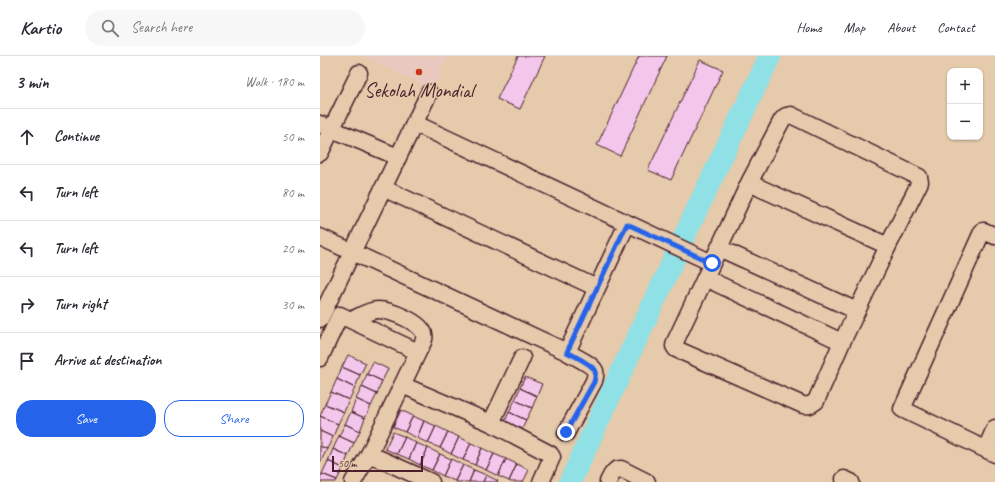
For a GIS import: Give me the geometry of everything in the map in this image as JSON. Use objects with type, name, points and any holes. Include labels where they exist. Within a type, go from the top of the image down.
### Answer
[{"type":"street","points":[[320,153],[326,127],[359,73]]},
{"type":"street","points":[[320,319],[429,92]]},
{"type":"street","points":[[791,115],[919,177],[920,184],[888,246],[842,342],[816,402],[808,406],[676,349],[674,346],[705,278],[707,260],[719,248],[748,183],[782,120],[786,116],[791,115]]},
{"type":"street","points":[[414,123],[627,224],[707,260]]},
{"type":"street","points":[[326,127],[398,157]]},
{"type":"street","points":[[748,183],[888,246]]},
{"type":"street","points":[[383,188],[597,288]]},
{"type":"street","points":[[567,352],[627,224]]},
{"type":"street","points":[[995,236],[984,231],[982,232],[902,409],[990,451],[995,428]]},
{"type":"street","points":[[320,237],[567,352],[592,367],[595,372],[594,382],[566,432]]},
{"type":"street","points":[[719,248],[857,311]]},
{"type":"street","points":[[705,278],[842,342]]},
{"type":"street","points":[[352,320],[370,311],[378,310],[396,313],[420,327],[424,334],[424,340],[353,482]]},
{"type":"street","points":[[320,358],[340,315],[418,352]]},
{"type":"street","points":[[491,423],[522,358]]},
{"type":"street","points":[[402,385],[491,423],[552,455],[541,482]]},
{"type":"street","points":[[368,454],[431,482]]},
{"type":"street","points":[[608,482],[613,472],[617,469],[621,469],[647,482]]},
{"type":"shaded area","name":"Sekolah Mondial","points":[[362,56],[448,56],[433,89]]},
{"type":"building","points":[[518,56],[545,56],[520,109],[497,99]]},
{"type":"building","points":[[639,56],[667,56],[620,156],[597,145]]},
{"type":"building","points":[[700,60],[723,70],[671,180],[648,170]]},
{"type":"building","points":[[348,355],[366,363],[360,375],[342,367]]},
{"type":"building","points":[[373,362],[388,369],[382,381],[367,374]]},
{"type":"building","points":[[342,367],[360,375],[355,388],[337,379]]},
{"type":"building","points":[[367,374],[382,381],[377,394],[362,387]]},
{"type":"building","points":[[525,377],[542,384],[537,396],[520,388]]},
{"type":"building","points":[[337,379],[355,388],[349,400],[331,392]]},
{"type":"building","points":[[362,387],[377,394],[371,406],[356,399]]},
{"type":"building","points":[[520,388],[537,396],[532,408],[515,400]]},
{"type":"building","points":[[331,392],[349,400],[344,412],[325,404]]},
{"type":"building","points":[[356,399],[371,406],[365,418],[351,412]]},
{"type":"building","points":[[515,400],[532,408],[526,420],[509,412]]},
{"type":"building","points":[[325,404],[344,412],[338,424],[320,416]]},
{"type":"building","points":[[401,410],[413,416],[405,432],[393,427]]},
{"type":"building","points":[[351,412],[365,418],[360,431],[345,424]]},
{"type":"building","points":[[509,412],[526,420],[521,432],[504,424]]},
{"type":"building","points":[[320,416],[338,424],[333,437],[320,431]]},
{"type":"building","points":[[413,416],[424,421],[417,438],[405,432]]},
{"type":"building","points":[[424,421],[436,426],[428,443],[417,438]]},
{"type":"building","points":[[345,424],[360,431],[354,443],[339,436]]},
{"type":"building","points":[[436,426],[448,432],[440,448],[428,443]]},
{"type":"building","points":[[320,431],[333,437],[327,449],[320,446]]},
{"type":"building","points":[[393,432],[405,437],[397,454],[385,449]]},
{"type":"building","points":[[448,432],[459,437],[451,454],[440,448]]},
{"type":"building","points":[[339,436],[354,443],[348,456],[333,449]]},
{"type":"building","points":[[405,437],[416,443],[409,459],[397,454]]},
{"type":"building","points":[[459,437],[471,443],[463,460],[451,454]]},
{"type":"building","points":[[416,443],[428,448],[420,465],[409,459]]},
{"type":"building","points":[[471,443],[482,448],[475,465],[463,460]]},
{"type":"building","points":[[320,446],[327,449],[321,461],[320,461]]},
{"type":"building","points":[[428,448],[440,454],[432,470],[420,465]]},
{"type":"building","points":[[482,448],[494,454],[486,470],[475,465]]},
{"type":"building","points":[[333,449],[348,456],[343,468],[328,461]]},
{"type":"building","points":[[440,454],[451,459],[443,476],[432,470]]},
{"type":"building","points":[[494,454],[506,459],[498,476],[486,470]]},
{"type":"building","points":[[451,459],[463,465],[455,481],[443,476]]},
{"type":"building","points":[[506,459],[517,464],[509,481],[498,476]]},
{"type":"building","points":[[328,461],[343,468],[337,480],[322,474]]},
{"type":"building","points":[[517,464],[529,470],[523,482],[511,482],[509,481]]},
{"type":"building","points":[[463,465],[474,470],[469,482],[456,482],[455,481]]},
{"type":"building","points":[[474,470],[486,475],[483,482],[469,482]]},
{"type":"building","points":[[322,474],[337,480],[336,482],[320,482]]},
{"type":"building","points":[[486,475],[498,481],[483,482]]},
{"type":"waterway","points":[[570,482],[770,56]]},
{"type":"place","name":"Sekolah Mondial","points":[[419,72]]},
{"type":"route","points":[[566,432],[594,382],[595,376],[595,372],[592,367],[567,352],[627,224],[712,263]]}]
